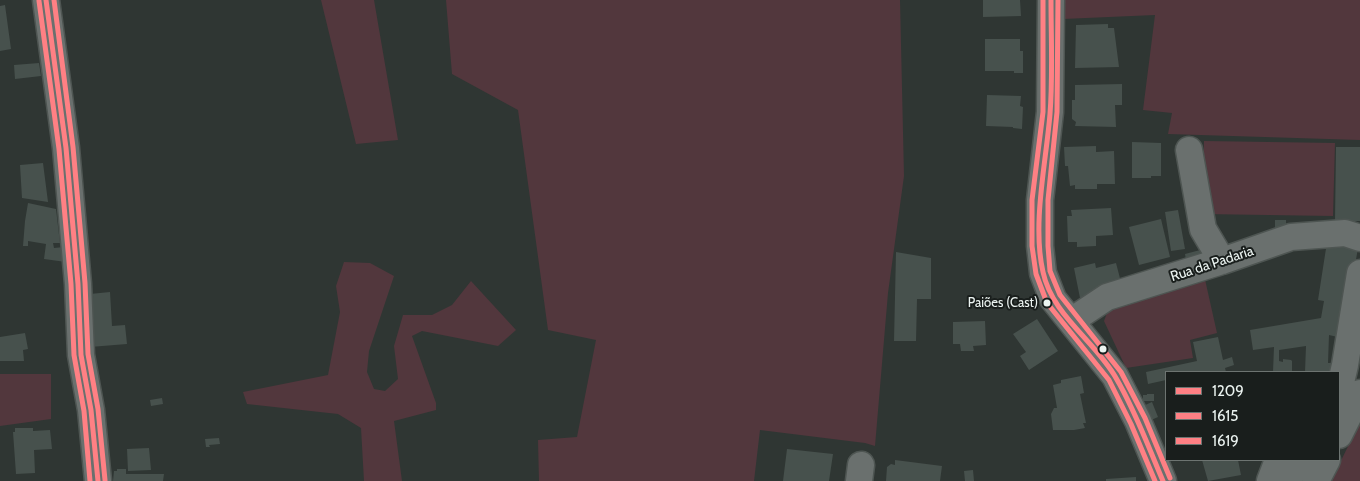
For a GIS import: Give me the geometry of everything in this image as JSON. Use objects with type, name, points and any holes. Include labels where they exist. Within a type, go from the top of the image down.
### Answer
[{"type":"street","points":[[46,0],[66,148],[78,284],[81,354],[91,410],[98,481]]},
{"type":"street","points":[[1051,0],[1050,112],[1040,200],[1040,246],[1043,273],[1052,299],[1115,376],[1138,421],[1163,481]]},
{"type":"street","points":[[1189,150],[1203,229],[1222,261]]},
{"type":"street","name":"Rua da Padaria","points":[[1071,321],[1107,297],[1291,237],[1345,233],[1360,238]]},
{"type":"street","points":[[1340,387],[1360,274]]},
{"type":"street","points":[[1340,433],[1360,393]]},
{"type":"street","points":[[1270,481],[1297,468],[1322,461]]},
{"type":"shaded area","points":[[321,0],[374,0],[398,140],[356,144]]},
{"type":"shaded area","points":[[446,0],[900,0],[904,176],[888,293],[875,446],[865,443],[760,430],[754,481],[539,481],[538,440],[577,437],[596,340],[548,330],[518,110],[452,74]]},
{"type":"shaded area","points":[[1064,0],[1360,0],[1360,140],[1168,134],[1172,113],[1143,110],[1155,15],[1063,19]]},
{"type":"shaded area","points":[[1204,141],[1335,143],[1333,216],[1202,214]]},
{"type":"shaded area","points":[[344,262],[370,263],[394,276],[369,351],[367,372],[374,389],[385,391],[398,379],[394,346],[403,315],[432,315],[452,305],[471,281],[516,330],[498,346],[422,331],[412,336],[436,403],[436,410],[394,421],[402,481],[364,481],[361,428],[338,414],[247,404],[243,392],[328,375],[340,312],[336,286]]},
{"type":"shaded area","points":[[1204,275],[1217,333],[1190,340],[1193,358],[1126,368],[1104,321],[1110,305]]},
{"type":"shaded area","points":[[0,374],[51,374],[51,419],[0,426]]},
{"type":"shaded area","points":[[1360,422],[1360,481],[1331,481]]},
{"type":"building","points":[[983,0],[1020,0],[1021,16],[983,17]]},
{"type":"building","points":[[5,5],[11,49],[0,51],[0,6]]},
{"type":"building","points":[[1108,24],[1108,28],[1114,28],[1119,67],[1075,68],[1076,25]]},
{"type":"building","points":[[985,39],[1020,39],[1020,51],[1023,51],[1023,73],[1014,73],[1014,71],[985,71]]},
{"type":"building","points":[[39,63],[41,76],[15,79],[14,65]]},
{"type":"building","points":[[1122,84],[1122,105],[1115,105],[1116,127],[1075,126],[1076,122],[1072,119],[1072,100],[1075,100],[1075,85]]},
{"type":"building","points":[[987,95],[1021,96],[1020,106],[1023,107],[1022,129],[986,126]]},
{"type":"building","points":[[1132,142],[1161,143],[1161,176],[1132,178]]},
{"type":"building","points":[[1096,146],[1096,152],[1114,151],[1115,184],[1097,184],[1097,189],[1075,189],[1075,185],[1070,186],[1068,166],[1065,166],[1064,147]]},
{"type":"building","points":[[1336,147],[1360,147],[1360,221],[1335,221]]},
{"type":"building","points":[[43,163],[48,202],[22,198],[20,165]]},
{"type":"building","points":[[28,203],[56,209],[60,243],[53,243],[54,248],[64,247],[66,262],[44,259],[46,244],[28,241],[28,246],[23,246]]},
{"type":"building","points":[[1111,208],[1113,235],[1096,236],[1096,246],[1077,247],[1077,242],[1068,242],[1067,216],[1072,216],[1071,210]]},
{"type":"building","points":[[1178,210],[1185,249],[1171,251],[1165,212]]},
{"type":"building","points":[[1161,219],[1170,257],[1139,265],[1129,227]]},
{"type":"building","points":[[1275,220],[1286,220],[1286,228],[1275,230]]},
{"type":"building","points":[[1327,242],[1358,248],[1346,317],[1346,339],[1329,335],[1328,363],[1333,363],[1333,371],[1305,371],[1306,346],[1279,350],[1279,361],[1283,362],[1283,359],[1291,360],[1292,371],[1273,371],[1274,347],[1253,350],[1250,330],[1321,318],[1324,301],[1318,300]]},
{"type":"building","points":[[1204,249],[1207,260],[1187,266],[1185,254]]},
{"type":"building","points":[[896,252],[931,258],[931,299],[917,299],[916,341],[894,341]]},
{"type":"building","points":[[1095,263],[1096,268],[1116,263],[1122,286],[1080,298],[1074,268]]},
{"type":"building","points":[[110,292],[112,326],[125,325],[127,344],[90,347],[91,332],[94,332],[90,294]]},
{"type":"building","points":[[1037,319],[1058,351],[1029,370],[1020,356],[1026,352],[1013,334]]},
{"type":"building","points":[[985,321],[986,345],[973,346],[974,351],[961,351],[960,344],[953,344],[953,322]]},
{"type":"building","points":[[25,333],[28,349],[23,350],[24,361],[0,361],[0,337]]},
{"type":"building","points":[[1218,337],[1223,360],[1232,357],[1234,365],[1225,368],[1226,371],[1165,371],[1165,380],[1148,384],[1146,372],[1197,361],[1193,342]]},
{"type":"building","points":[[1081,376],[1084,393],[1080,394],[1086,423],[1083,423],[1085,428],[1053,430],[1051,414],[1054,408],[1057,408],[1053,385],[1061,383],[1061,380]]},
{"type":"building","points":[[1154,394],[1154,401],[1143,401],[1143,395]]},
{"type":"building","points":[[162,398],[163,404],[151,406],[150,400]]},
{"type":"building","points":[[1152,402],[1158,417],[1149,421],[1143,406]]},
{"type":"building","points":[[15,428],[33,428],[33,431],[50,430],[52,449],[34,450],[35,473],[16,474],[13,432],[15,432]]},
{"type":"building","points":[[219,438],[220,444],[206,447],[205,439]]},
{"type":"building","points":[[149,448],[151,470],[128,471],[127,449]]},
{"type":"building","points":[[787,449],[833,454],[829,481],[783,481]]},
{"type":"building","points":[[895,460],[942,466],[940,481],[886,481],[887,467],[891,464],[895,465]]},
{"type":"building","points":[[1202,461],[1238,461],[1241,475],[1208,481]]},
{"type":"building","points":[[117,469],[126,469],[126,474],[164,474],[163,481],[113,481],[114,471],[117,471]]},
{"type":"building","points":[[973,470],[974,481],[965,481],[964,471]]},
{"type":"building","points":[[1136,477],[1136,481],[1106,481],[1106,479]]},
{"type":"transit line","name":"1209","points":[[46,0],[66,148],[78,284],[81,355],[91,410],[98,481]]},
{"type":"transit line","name":"1619","points":[[54,0],[73,147],[85,283],[88,354],[98,409],[105,480]]},
{"type":"transit line","name":"1615","points":[[1043,0],[1043,112],[1032,200],[1032,246],[1036,274],[1047,303],[1109,380],[1131,424],[1155,481]]},
{"type":"transit line","name":"1209","points":[[1051,0],[1051,100],[1039,214],[1040,253],[1043,272],[1055,302],[1097,352],[1123,390],[1163,481]]},
{"type":"transit line","name":"1619","points":[[1058,0],[1057,112],[1048,200],[1050,271],[1060,295],[1121,372],[1145,418],[1170,478]]},
{"type":"transit line","name":"1615","points":[[39,1],[59,149],[71,284],[74,355],[84,411],[90,481]]},
{"type":"place","name":"Paiões (Cast)","points":[[1047,303]]}]
